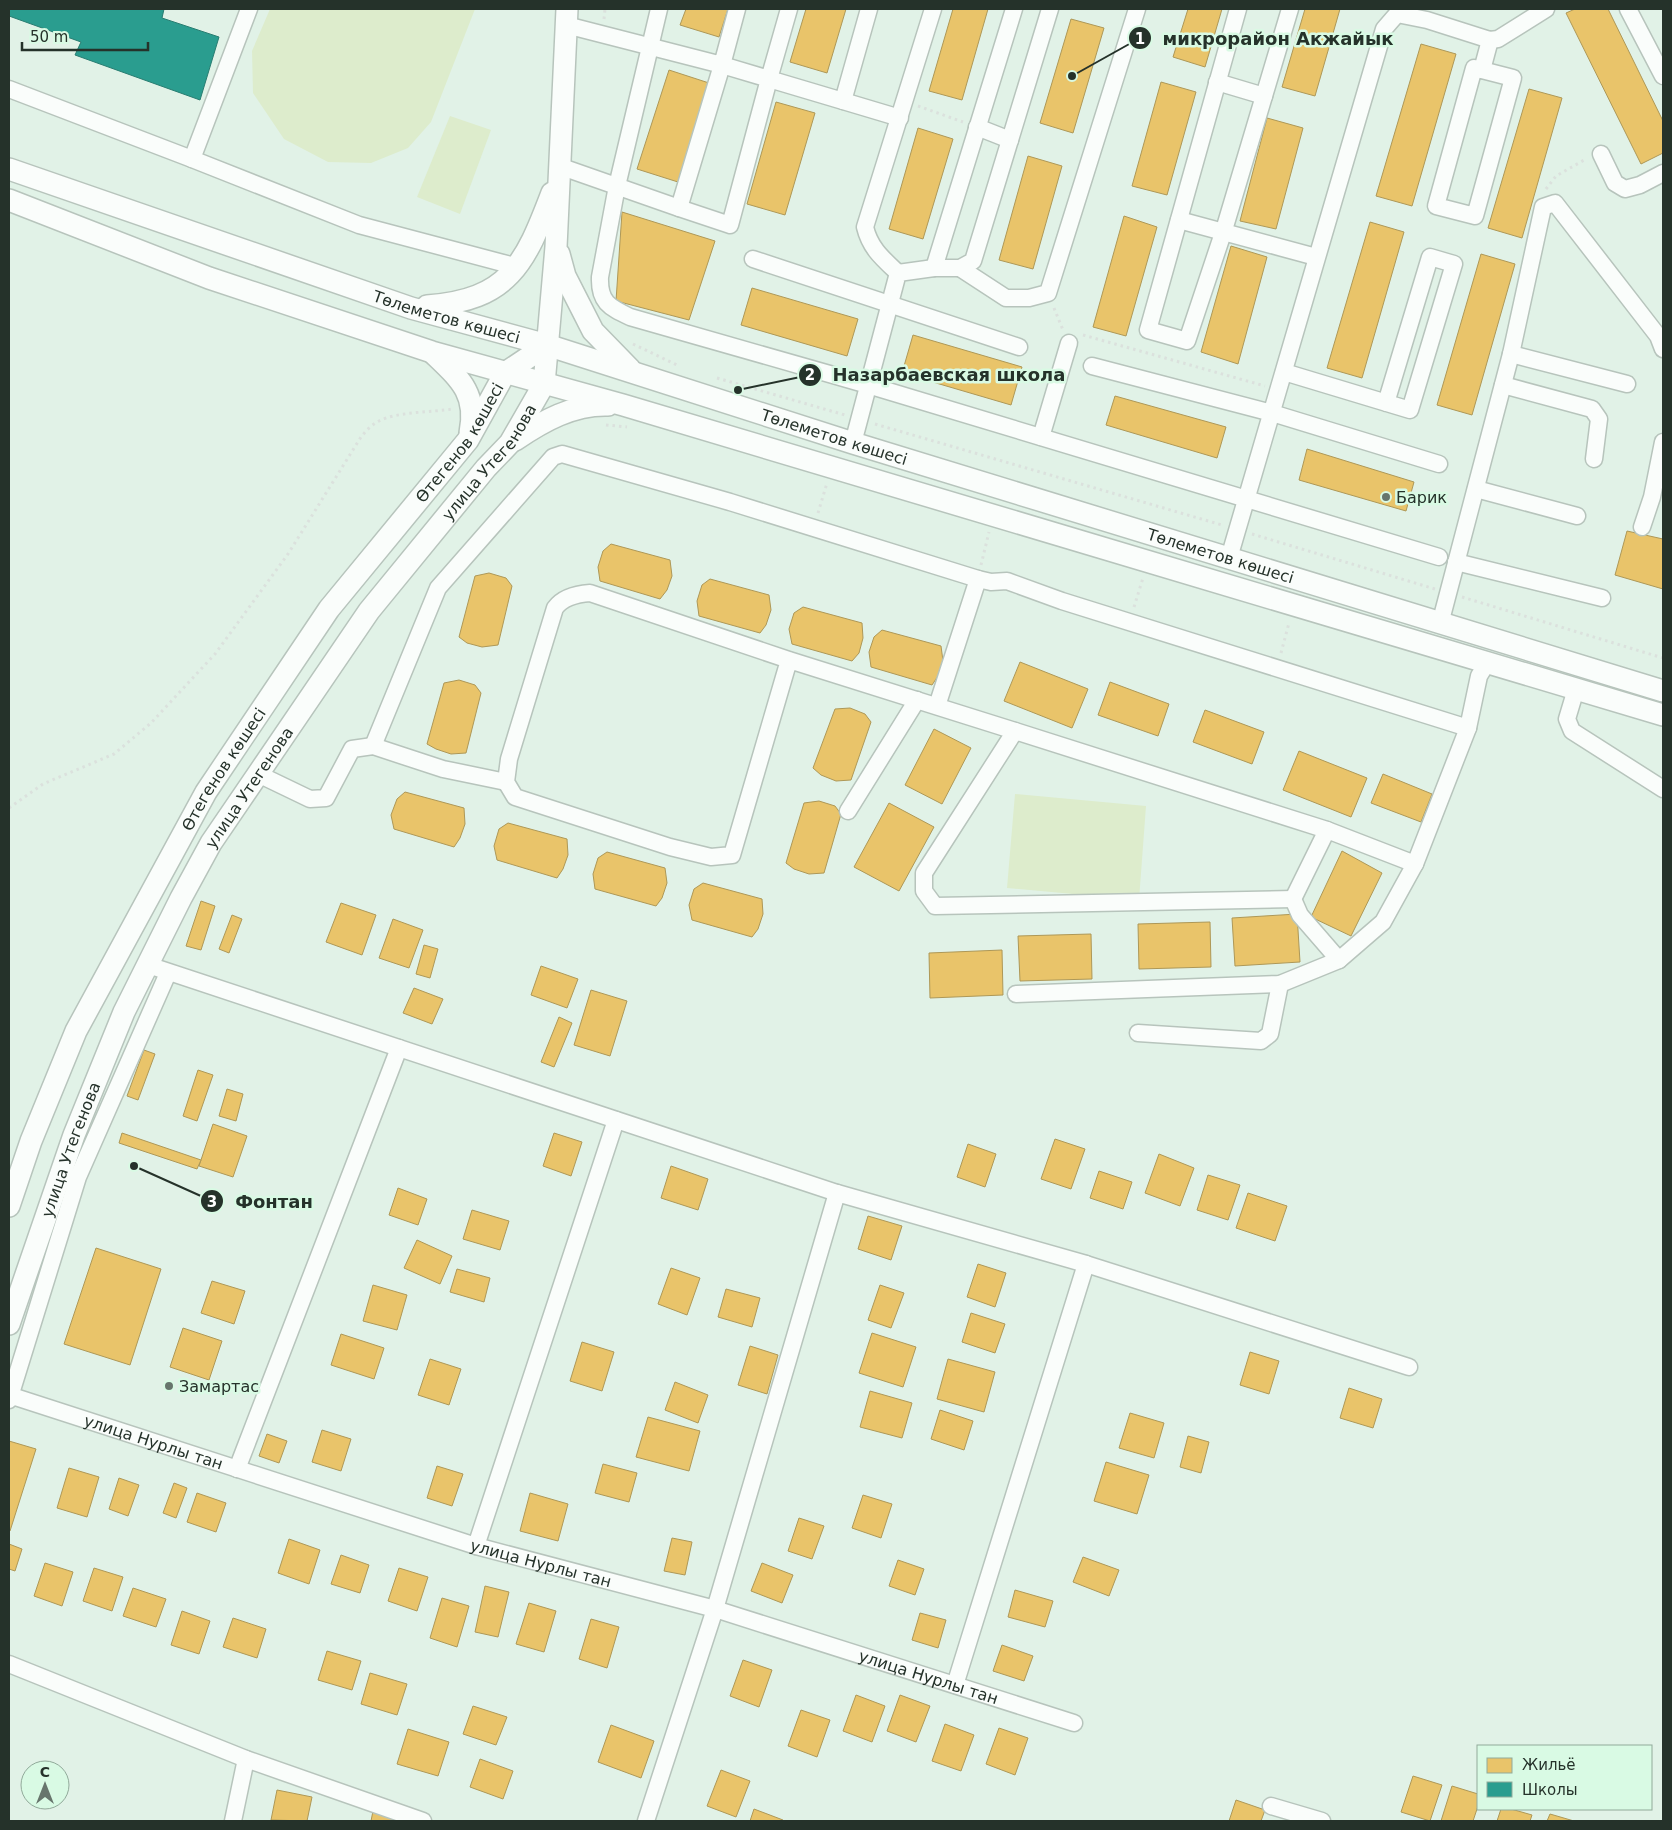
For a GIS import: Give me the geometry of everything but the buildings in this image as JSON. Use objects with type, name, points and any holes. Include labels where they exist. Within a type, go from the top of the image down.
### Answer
[{"type":"main road","name":"улица Утегенова","points":[[9,1324],[74,1135],[124,1012],[211,843],[369,611],[486,468],[510,444],[544,384],[556,247],[567,17]]},
{"type":"main road","name":"Төлеметов көшесі","points":[[9,169],[411,308],[546,344],[852,444],[1663,691]]},
{"type":"main road","points":[[411,308],[456,304],[486,292],[518,267],[537,232],[559,170]]},
{"type":"main road","name":"Төлеметов көшесі","points":[[9,200],[209,278],[432,352],[623,405],[1663,715]]},
{"type":"main road","points":[[556,247],[565,276],[593,331],[633,372]]},
{"type":"main road","points":[[506,373],[546,344]]},
{"type":"main road","points":[[432,352],[463,381],[473,419],[468,440]]},
{"type":"main road","name":"Өтегенов көшесі","points":[[9,1206],[31,1141],[76,1031],[206,792],[330,609],[468,440],[506,373]]},
{"type":"main road","points":[[510,444],[543,421],[573,410],[596,405],[623,405]]},
{"type":"main road","points":[[1433,647],[1440,624]]},
{"type":"street","points":[[192,158],[249,9]]},
{"type":"street","points":[[659,9],[616,186],[600,277],[600,290],[604,302],[630,317],[868,385],[1439,557]]},
{"type":"street","points":[[679,208],[737,9]]},
{"type":"street","points":[[559,170],[616,186],[730,225],[789,9]]},
{"type":"street","points":[[843,101],[869,9]]},
{"type":"street","points":[[898,273],[877,254],[869,242],[865,227],[933,9]]},
{"type":"street","points":[[934,268],[1014,9]]},
{"type":"street","points":[[898,273],[934,268],[960,268],[973,261],[1050,9]]},
{"type":"street","points":[[960,268],[1006,298],[1029,298],[1048,293],[1137,9]]},
{"type":"street","points":[[1238,9],[1148,330],[1187,341],[1224,230],[1290,9]]},
{"type":"street","points":[[1229,558],[1384,29],[1395,11],[1490,40],[1498,39],[1546,9]]},
{"type":"street","points":[[1628,9],[1661,67]]},
{"type":"street","points":[[567,17],[649,46],[722,65],[900,118]]},
{"type":"street","points":[[1482,70],[1490,40]]},
{"type":"street","points":[[1474,68],[1482,70],[1512,78],[1475,216],[1436,206],[1474,68]]},
{"type":"street","points":[[1217,82],[1264,96]]},
{"type":"street","points":[[9,89],[192,158],[359,225],[518,267]]},
{"type":"street","points":[[977,127],[1010,140]]},
{"type":"street","points":[[1601,154],[1615,183],[1625,190],[1640,185],[1663,173]]},
{"type":"street","points":[[1440,624],[1511,354],[1543,207],[1555,203],[1658,336],[1663,349]]},
{"type":"street","points":[[1179,220],[1224,230],[1316,257]]},
{"type":"street","points":[[1284,372],[1386,403],[1410,410],[1454,264],[1430,258],[1386,403]]},
{"type":"street","points":[[753,259],[1019,347]]},
{"type":"street","points":[[852,444],[898,273]]},
{"type":"street","points":[[1041,437],[1069,343]]},
{"type":"street","points":[[1511,354],[1628,384]]},
{"type":"street","points":[[1092,366],[1272,413],[1439,464]]},
{"type":"street","points":[[1503,385],[1592,409],[1599,419],[1594,459]]},
{"type":"street","points":[[1642,528],[1652,497],[1663,442]]},
{"type":"street","points":[[373,746],[438,588],[553,458],[562,454],[978,579],[991,582],[1007,581],[1129,622],[1468,728]]},
{"type":"street","points":[[1476,489],[1577,516]]},
{"type":"street","points":[[1456,562],[1602,598]]},
{"type":"street","points":[[937,706],[978,579]]},
{"type":"street","points":[[789,660],[732,854],[711,857],[670,847],[515,797],[506,782],[509,759],[555,608],[559,602],[567,597],[590,593],[789,660],[1327,830],[1415,864]]},
{"type":"street","points":[[1016,994],[1280,984],[1339,960],[1382,922],[1415,864],[1468,728],[1479,676],[1487,663]]},
{"type":"street","points":[[1576,689],[1567,718],[1572,731],[1663,789]]},
{"type":"street","points":[[848,811],[917,700]]},
{"type":"street","points":[[1015,731],[924,873],[924,891],[935,906],[1293,899]]},
{"type":"street","points":[[258,774],[310,799],[326,798],[352,749],[373,746],[443,769],[506,782]]},
{"type":"street","points":[[1327,830],[1293,899],[1300,915],[1339,960]]},
{"type":"street","points":[[148,965],[837,1193],[1086,1264],[1409,1367]]},
{"type":"street","points":[[9,1397],[78,1177],[168,972]]},
{"type":"street","points":[[1138,1034],[1261,1040],[1270,1034],[1280,984]]},
{"type":"street","points":[[237,1469],[399,1048]]},
{"type":"street","points":[[476,1546],[616,1120]]},
{"type":"street","points":[[646,1821],[716,1609],[837,1193]]},
{"type":"street","points":[[955,1685],[1086,1264]]},
{"type":"street","name":"улица Нурлы тан","points":[[9,1397],[476,1546],[716,1609],[1074,1723]]},
{"type":"street","points":[[9,1664],[246,1759],[423,1821]]},
{"type":"street","points":[[233,1821],[246,1759]]},
{"type":"street","points":[[1271,1806],[1322,1821]]},
{"type":"path","points":[[905,101],[977,127]]},
{"type":"path","points":[[1543,207],[1546,189],[1556,176],[1584,160],[1601,154]]},
{"type":"path","points":[[1048,293],[1069,343]]},
{"type":"path","points":[[1069,343],[1075,333],[1279,390]]},
{"type":"path","points":[[630,342],[682,368]]},
{"type":"path","points":[[710,376],[1238,530],[1663,658]]},
{"type":"path","points":[[9,808],[21,797],[43,784],[114,754],[151,723],[215,654],[288,554],[361,437],[370,427],[380,420],[390,417],[470,406]]},
{"type":"path","points":[[813,528],[827,483]]},
{"type":"path","points":[[978,579],[989,531]]},
{"type":"path","points":[[1129,622],[1144,577]]},
{"type":"path","points":[[1277,668],[1290,620]]},
{"type":"green space","points":[[270,9],[475,9],[431,122],[408,148],[371,163],[328,162],[284,139],[253,93],[252,51]]},
{"type":"green space","points":[[450,116],[491,130],[460,214],[417,197]]},
{"type":"green space","points":[[1015,794],[1146,806],[1139,900],[1007,888]]},
{"type":"place","name":"микрорайон Акжайык","points":[[1072,76]]},
{"type":"place","name":"Назарбаевская школа","points":[[738,390]]},
{"type":"place","name":"Барик","points":[[1386,497]]},
{"type":"place","name":"Фонтан","points":[[134,1166]]},
{"type":"place","name":"Замартас","points":[[169,1386]]}]
